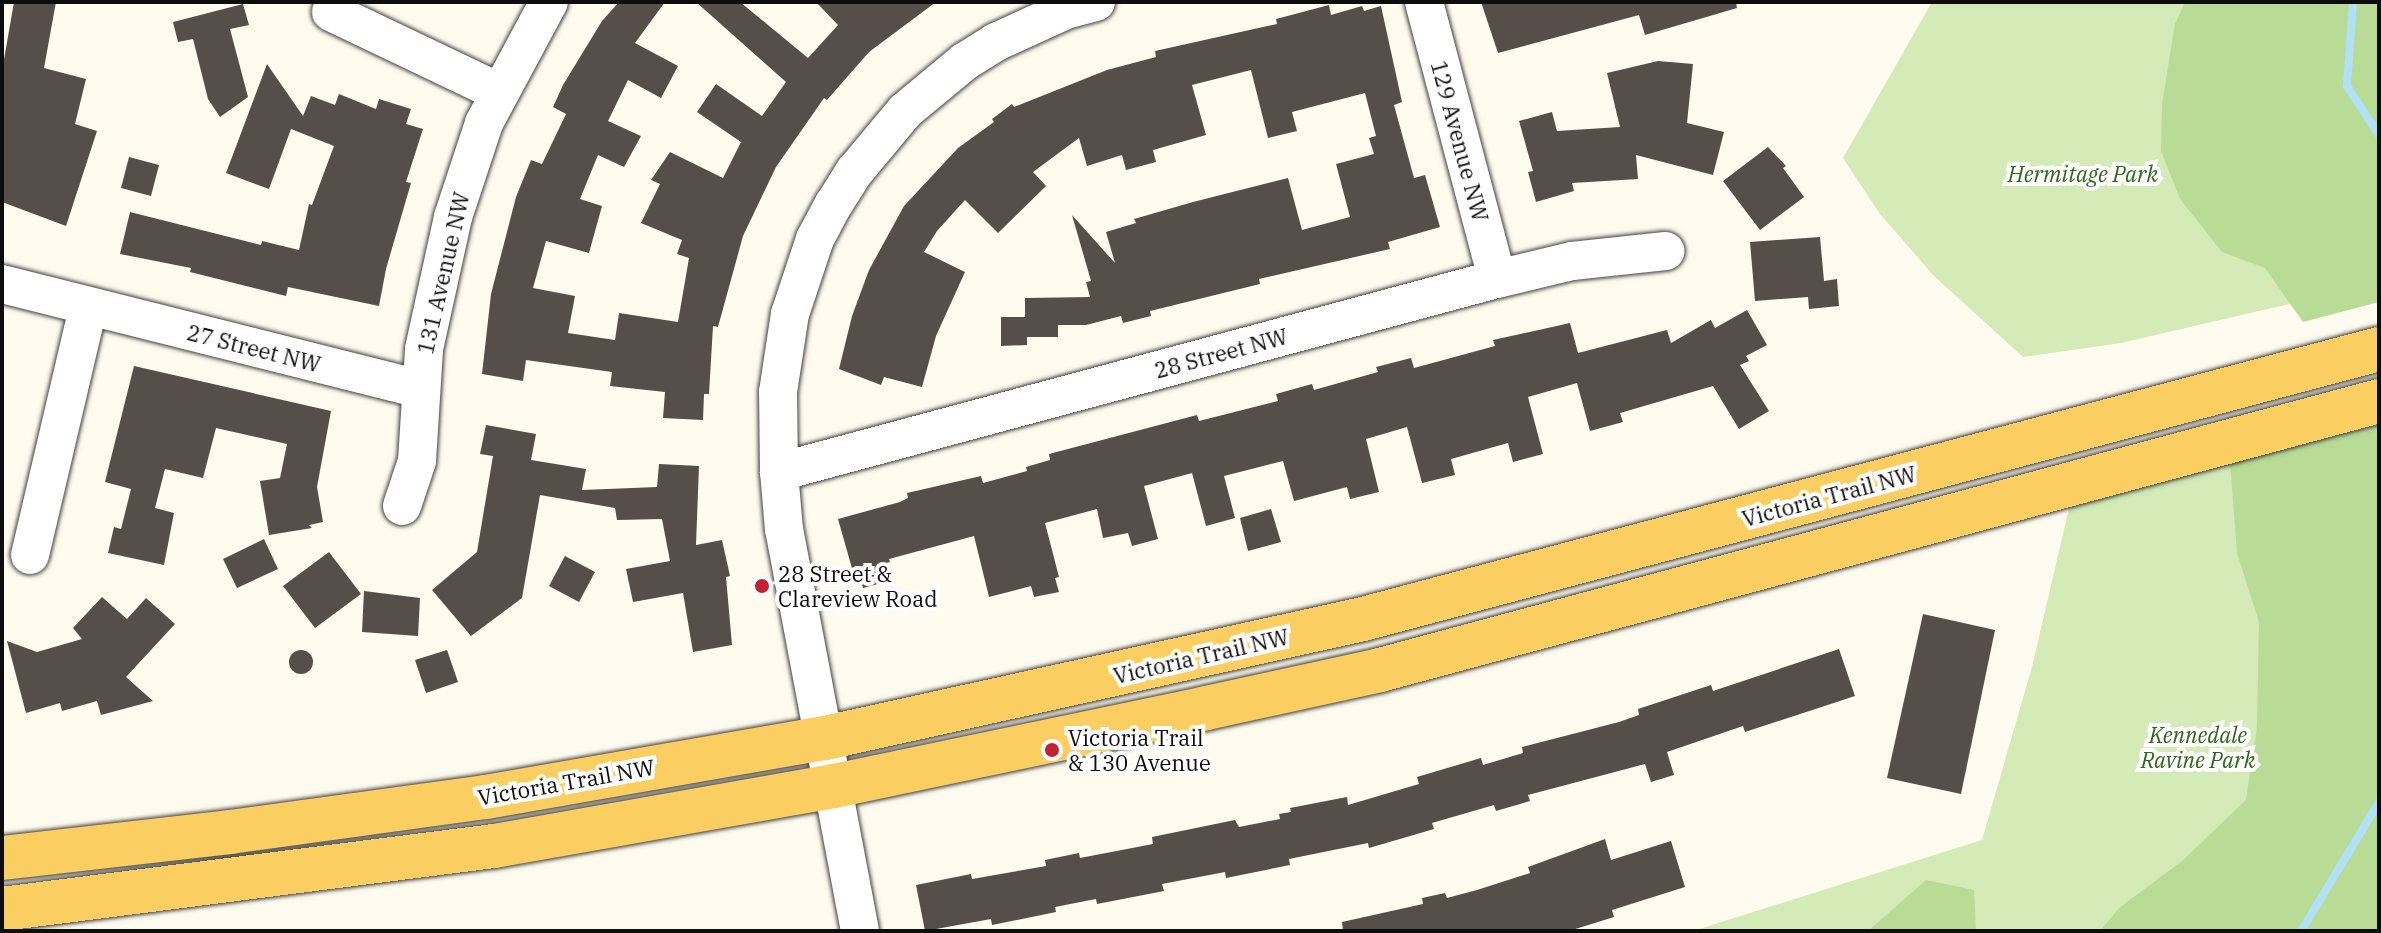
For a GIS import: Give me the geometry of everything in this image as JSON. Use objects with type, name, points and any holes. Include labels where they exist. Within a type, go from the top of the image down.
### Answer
[{"type":"main road","name":"Victoria Trail NW","points":[[2,858],[486,797],[825,738],[1363,619],[2379,349]]},
{"type":"main road","points":[[2,909],[494,846],[834,786],[1380,670],[2379,401]]},
{"type":"street","name":"131 Avenue NW","points":[[402,506],[417,461],[420,389],[430,313],[449,228],[469,162],[499,92],[549,2]]},
{"type":"street","points":[[860,931],[794,586],[779,472],[778,392],[790,314],[815,239],[855,171],[905,111],[964,62],[1030,24],[1096,2]]},
{"type":"street","name":"129 Avenue NW","points":[[1424,2],[1497,279]]},
{"type":"street","points":[[331,12],[499,92]]},
{"type":"street","name":"28 Street NW","points":[[779,472],[1497,279],[1572,261],[1665,251]]},
{"type":"street","name":"27 Street NW","points":[[2,284],[420,389]]},
{"type":"street","points":[[30,555],[88,307]]},
{"type":"green space","name":"Hermitage Park","points":[[1932,2],[2379,2],[2379,283],[2121,343],[2023,357],[1934,276],[1880,214],[1843,158]]},
{"type":"green space","points":[[2185,2],[2379,2],[2379,302],[2303,322],[2265,268],[2222,252],[2180,199],[2161,151],[2162,104],[2175,24]]},
{"type":"green space","name":"Kennedale Ravine Park","points":[[2379,425],[2379,931],[1693,931],[1982,840],[2032,667],[2070,504]]},
{"type":"green space","points":[[2379,425],[2379,931],[2100,931],[2119,908],[2182,861],[2246,800],[2257,726],[2259,622],[2237,553],[2230,461]]},
{"type":"green space","points":[[1926,880],[1974,890],[1976,931],[1868,931]]},
{"type":"building","points":[[14,2],[56,2],[44,68],[86,79],[75,124],[97,131],[66,226],[2,202],[2,71]]},
{"type":"building","points":[[619,2],[665,2],[635,43],[678,66],[661,98],[628,80],[608,121],[641,136],[624,167],[598,155],[580,199],[602,206],[589,253],[546,241],[533,288],[575,296],[568,333],[615,340],[619,313],[678,322],[689,258],[677,254],[682,240],[641,223],[660,184],[651,180],[670,152],[723,178],[741,142],[697,112],[716,84],[762,116],[786,82],[696,2],[740,2],[808,58],[838,25],[816,2],[936,2],[869,52],[827,100],[824,98],[776,167],[743,236],[718,327],[713,326],[709,394],[704,394],[703,420],[663,418],[665,392],[610,386],[612,372],[526,360],[523,381],[482,374],[491,294],[516,197],[531,160],[542,164],[566,114],[553,107],[563,85],[602,21]]},
{"type":"building","points":[[1481,2],[1736,2],[1737,8],[1645,35],[1639,15],[1498,53]]},
{"type":"building","points":[[243,4],[249,25],[230,29],[248,97],[220,117],[208,99],[193,39],[178,42],[173,22]]},
{"type":"building","points":[[1329,5],[1331,15],[1362,6],[1364,11],[1381,6],[1402,102],[1394,105],[1414,178],[1425,175],[1440,227],[1388,242],[1390,249],[1259,279],[1260,284],[1150,311],[1151,316],[1123,323],[1121,316],[1086,325],[1058,325],[1058,337],[1027,337],[1027,345],[1001,346],[1001,317],[1025,317],[1025,298],[1090,297],[1086,282],[1091,281],[1072,215],[1115,263],[1106,232],[1136,223],[1134,219],[1288,178],[1302,230],[1350,217],[1336,164],[1374,154],[1369,138],[1376,136],[1365,93],[1292,112],[1297,131],[1268,138],[1251,70],[1192,85],[1206,135],[1153,150],[1156,162],[1126,170],[1122,155],[1087,166],[1079,138],[1033,172],[1046,186],[998,233],[965,200],[937,231],[924,252],[965,272],[936,336],[922,387],[884,377],[881,385],[839,369],[852,316],[869,270],[904,206],[958,148],[994,122],[992,119],[1012,104],[1014,107],[1107,70],[1156,57],[1155,51],[1277,24],[1276,19]]},
{"type":"building","points":[[1658,61],[1693,64],[1687,123],[1724,132],[1713,175],[1636,155],[1638,179],[1572,183],[1574,191],[1536,202],[1528,172],[1533,171],[1519,121],[1552,112],[1557,131],[1620,127],[1607,73]]},
{"type":"building","points":[[267,64],[303,116],[311,96],[335,105],[339,94],[376,109],[379,99],[411,109],[406,124],[423,129],[406,182],[411,183],[386,269],[379,306],[288,287],[286,296],[190,272],[191,268],[120,254],[130,212],[261,245],[262,241],[299,250],[309,204],[312,205],[334,146],[291,129],[269,189],[226,173]]},
{"type":"building","points":[[1768,147],[1786,166],[1783,168],[1804,197],[1760,230],[1723,181]]},
{"type":"building","points":[[129,157],[159,165],[151,196],[121,188]]},
{"type":"building","points":[[1820,237],[1824,281],[1837,279],[1839,306],[1809,309],[1808,297],[1755,301],[1750,242]]},
{"type":"building","points":[[1747,310],[1767,345],[1746,356],[1749,361],[1740,365],[1769,411],[1739,429],[1713,386],[1620,413],[1623,422],[1590,431],[1577,383],[1528,397],[1543,454],[1513,462],[1508,443],[1451,459],[1455,475],[1422,483],[1407,427],[1366,439],[1379,492],[1350,499],[1347,487],[1294,501],[1283,461],[1224,476],[1235,518],[1206,526],[1192,473],[1144,486],[1158,539],[1132,546],[1128,533],[1103,538],[1097,509],[1045,523],[1059,577],[1055,578],[1059,592],[1034,597],[1031,586],[989,597],[974,536],[889,559],[890,562],[880,565],[885,582],[863,588],[858,571],[853,572],[838,519],[900,502],[908,498],[907,493],[981,476],[983,483],[1027,471],[1026,467],[1050,460],[1049,454],[1197,415],[1199,421],[1278,401],[1276,394],[1312,384],[1314,390],[1378,372],[1376,367],[1411,358],[1414,368],[1495,346],[1493,340],[1570,323],[1578,353],[1667,330],[1671,343],[1711,320],[1715,328]]},
{"type":"building","points":[[134,366],[331,411],[317,487],[323,522],[309,525],[312,528],[269,535],[260,481],[280,478],[287,444],[216,428],[203,478],[165,469],[155,508],[174,513],[164,565],[108,553],[114,527],[121,529],[131,489],[105,482]]},
{"type":"building","points":[[486,425],[536,434],[531,460],[586,469],[582,490],[657,487],[659,464],[699,466],[696,545],[722,540],[730,576],[726,577],[732,645],[693,652],[683,593],[633,602],[626,569],[670,561],[662,519],[617,520],[615,508],[540,495],[522,598],[471,636],[432,590],[477,552],[493,456],[480,454]]},
{"type":"building","points":[[1271,509],[1281,542],[1248,551],[1240,518]]},
{"type":"building","points":[[264,539],[278,569],[237,588],[223,559]]},
{"type":"building","points":[[329,552],[361,594],[315,628],[283,586]]},
{"type":"building","points":[[565,556],[595,572],[579,602],[549,586]]},
{"type":"building","points":[[364,591],[420,598],[418,636],[362,632]]},
{"type":"building","points":[[102,597],[127,619],[146,598],[175,624],[126,677],[153,701],[101,715],[97,701],[62,711],[60,703],[26,713],[7,641],[37,652],[82,639],[73,628]]},
{"type":"building","points":[[1923,614],[1995,630],[1961,794],[1887,778]]},
{"type":"building","points":[[1839,649],[1855,696],[1745,732],[1743,726],[1667,752],[1674,775],[1651,782],[1645,764],[1528,795],[1530,801],[1496,811],[1494,805],[1432,823],[1434,829],[1369,848],[1368,843],[1289,859],[1290,865],[1226,878],[1225,872],[1162,884],[1164,891],[1097,904],[1096,899],[1055,907],[1056,912],[992,925],[991,919],[925,931],[916,885],[971,874],[972,879],[1046,866],[1045,860],[1079,853],[1080,858],[1153,844],[1152,837],[1235,820],[1239,827],[1280,819],[1279,814],[1291,812],[1290,808],[1347,797],[1348,805],[1419,784],[1417,777],[1481,758],[1483,765],[1523,753],[1522,747],[1619,722],[1639,715],[1638,709],[1711,685],[1713,691]]},
{"type":"building","points":[[301,650],[309,654],[313,662],[309,670],[301,674],[293,670],[289,662],[293,654]]},
{"type":"building","points":[[447,650],[458,682],[426,693],[415,660]]},
{"type":"building","points":[[1605,839],[1611,860],[1671,841],[1685,887],[1612,910],[1614,917],[1569,931],[1343,931],[1342,922],[1423,904],[1422,898],[1445,893],[1447,898],[1477,890],[1530,873],[1528,867]]},
{"type":"waterway","points":[[2353,2],[2347,86],[2379,135]]},
{"type":"waterway","points":[[2301,931],[2379,802]]},
{"type":"place","name":"28 Street & Clareview Road","points":[[762,586]]},
{"type":"place","name":"Victoria Trail & 130 Avenue","points":[[1052,750]]}]
